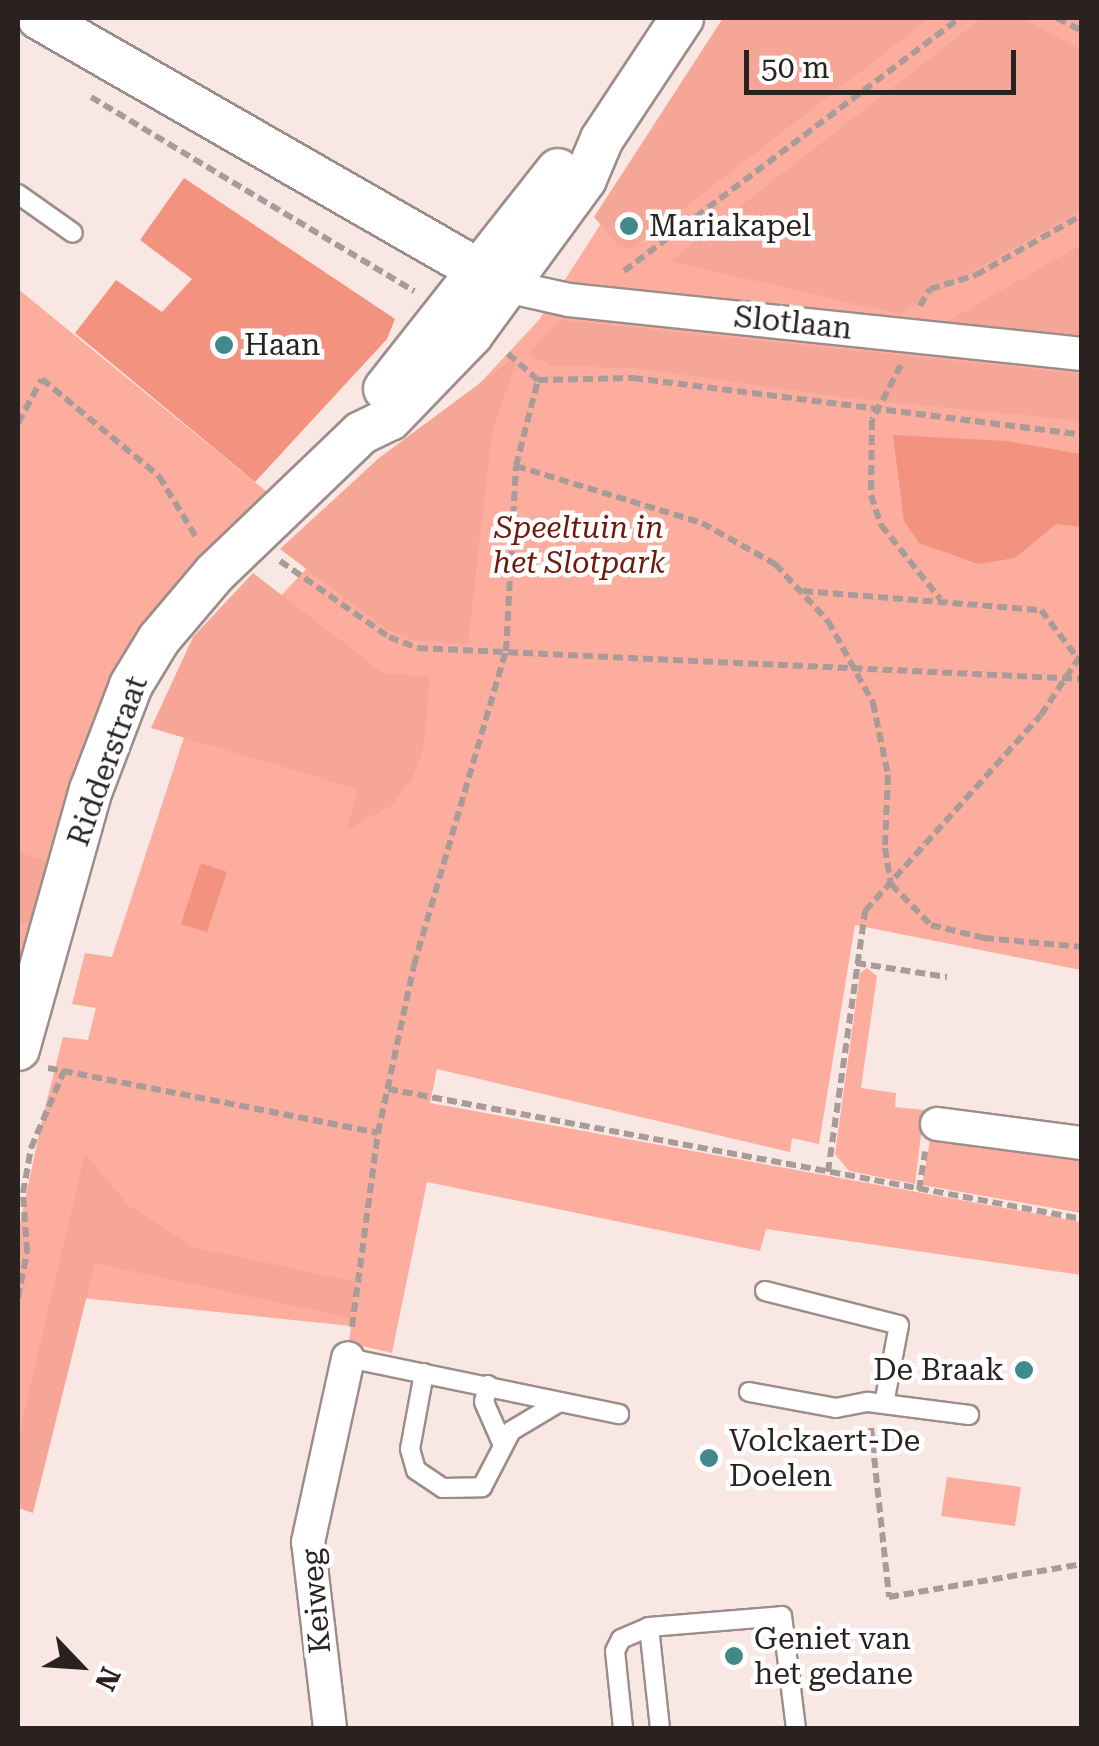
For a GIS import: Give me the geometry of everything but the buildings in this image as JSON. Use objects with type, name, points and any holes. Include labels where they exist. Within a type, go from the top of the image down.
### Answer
[{"type":"street","name":"Slotlaan","points":[[39,18],[491,278],[583,302],[1082,354]]},
{"type":"street","name":"Ridderstraat","points":[[25,1057],[91,790],[131,685],[159,639],[216,573],[361,433],[390,419],[491,278],[560,168],[602,139],[682,18]]},
{"type":"street","points":[[937,1124],[1082,1143]]},
{"type":"street","name":"Keiweg","points":[[330,1728],[308,1542],[348,1358]]},
{"type":"lane","points":[[18,194],[73,233]]},
{"type":"lane","points":[[766,1291],[899,1325],[876,1403]]},
{"type":"lane","points":[[348,1358],[620,1414]]},
{"type":"lane","points":[[424,1373],[410,1449],[427,1482],[464,1491],[482,1487],[496,1471],[504,1446],[523,1421],[558,1404]]},
{"type":"lane","points":[[488,1385],[484,1402],[504,1446]]},
{"type":"lane","points":[[749,1392],[836,1408],[876,1403],[969,1415]]},
{"type":"lane","points":[[623,1728],[615,1651],[621,1639],[649,1627],[782,1616],[796,1728]]},
{"type":"lane","points":[[649,1627],[660,1728]]},
{"type":"path","points":[[583,302],[960,18]]},
{"type":"path","points":[[1057,18],[1082,31]]},
{"type":"path","points":[[80,90],[401,281],[457,326],[511,354],[538,380],[633,378],[1082,435]]},
{"type":"path","points":[[1082,92],[1082,109]]},
{"type":"path","points":[[940,599],[873,509],[871,436],[880,409],[899,379],[906,334],[930,290],[976,275],[1082,215]]},
{"type":"path","points":[[18,422],[42,378],[160,476],[216,573]]},
{"type":"path","points":[[348,1358],[378,1133],[414,965],[506,651],[516,466],[538,380]]},
{"type":"path","points":[[516,466],[702,523],[775,564],[803,590],[856,668],[873,703],[888,774],[884,848],[891,884],[932,925],[984,938],[1082,947]]},
{"type":"path","points":[[250,540],[389,638],[418,648],[1082,679]]},
{"type":"path","points":[[803,590],[1041,610],[1080,656],[1069,678],[866,911],[828,1172]]},
{"type":"path","points":[[856,963],[947,977]]},
{"type":"path","points":[[25,1057],[64,1071],[378,1133]]},
{"type":"path","points":[[18,1298],[27,1252],[28,1159],[64,1071]]},
{"type":"path","points":[[388,1089],[1082,1219]]},
{"type":"path","points":[[876,1403],[889,1597],[1082,1564]]},
{"type":"green space","name":"Speeltuin in het Slotpark","points":[[733,18],[1081,18],[1081,970],[855,925],[819,1144],[792,1138],[790,1152],[437,1069],[430,1103],[1081,1222],[1081,1275],[766,1229],[760,1251],[427,1182],[392,1353],[349,1343],[351,1326],[53,1295],[18,1438],[18,1232],[43,1116],[63,1037],[88,1040],[96,1008],[72,1004],[85,953],[112,957],[203,679],[539,320]]},
{"type":"green space","points":[[18,289],[267,492],[174,591],[39,929],[18,1012]]},
{"type":"green space","points":[[867,968],[877,976],[861,1088],[896,1093],[895,1107],[924,1110],[915,1184],[849,1171],[835,1154],[860,973]]},
{"type":"green space","points":[[930,1140],[1081,1159],[1081,1213],[922,1185]]},
{"type":"green space","points":[[947,1477],[1021,1487],[1015,1526],[941,1516]]},
{"type":"shaded area","points":[[723,18],[930,18],[631,249],[618,245],[594,217]]},
{"type":"shaded area","points":[[982,18],[1022,18],[1081,50],[1081,210],[899,314],[670,261]]},
{"type":"shaded area","points":[[184,178],[395,319],[387,339],[255,482],[75,333],[116,280],[162,312],[192,279],[140,240]]},
{"type":"shaded area","points":[[1081,245],[1081,343],[946,322]]},
{"type":"shaded area","points":[[559,320],[1081,374],[1081,421],[848,398],[635,368],[551,366],[529,353]]},
{"type":"shaded area","points":[[519,354],[492,432],[468,644],[413,640],[386,629],[280,549],[379,458]]},
{"type":"shaded area","points":[[893,435],[1006,441],[1081,454],[1081,527],[1056,524],[1015,558],[978,564],[919,543],[904,521]]},
{"type":"shaded area","points":[[253,573],[383,673],[430,677],[423,751],[412,778],[393,805],[347,830],[358,789],[151,728],[193,637]]},
{"type":"shaded area","points":[[18,851],[56,865],[39,929],[18,921]]},
{"type":"shaded area","points":[[201,863],[227,872],[207,932],[181,924]]},
{"type":"shaded area","points":[[85,1154],[129,1206],[196,1248],[356,1282],[350,1318],[95,1263],[33,1513],[18,1508],[18,1438]]},
{"type":"place","name":"Mariakapel","points":[[629,226]]},
{"type":"place","name":"Haan","points":[[224,345]]},
{"type":"place","name":"De Braak","points":[[1024,1370]]},
{"type":"place","name":"Volckaert-De Doelen","points":[[709,1458]]},
{"type":"place","name":"Geniet van het gedane","points":[[734,1656]]}]
